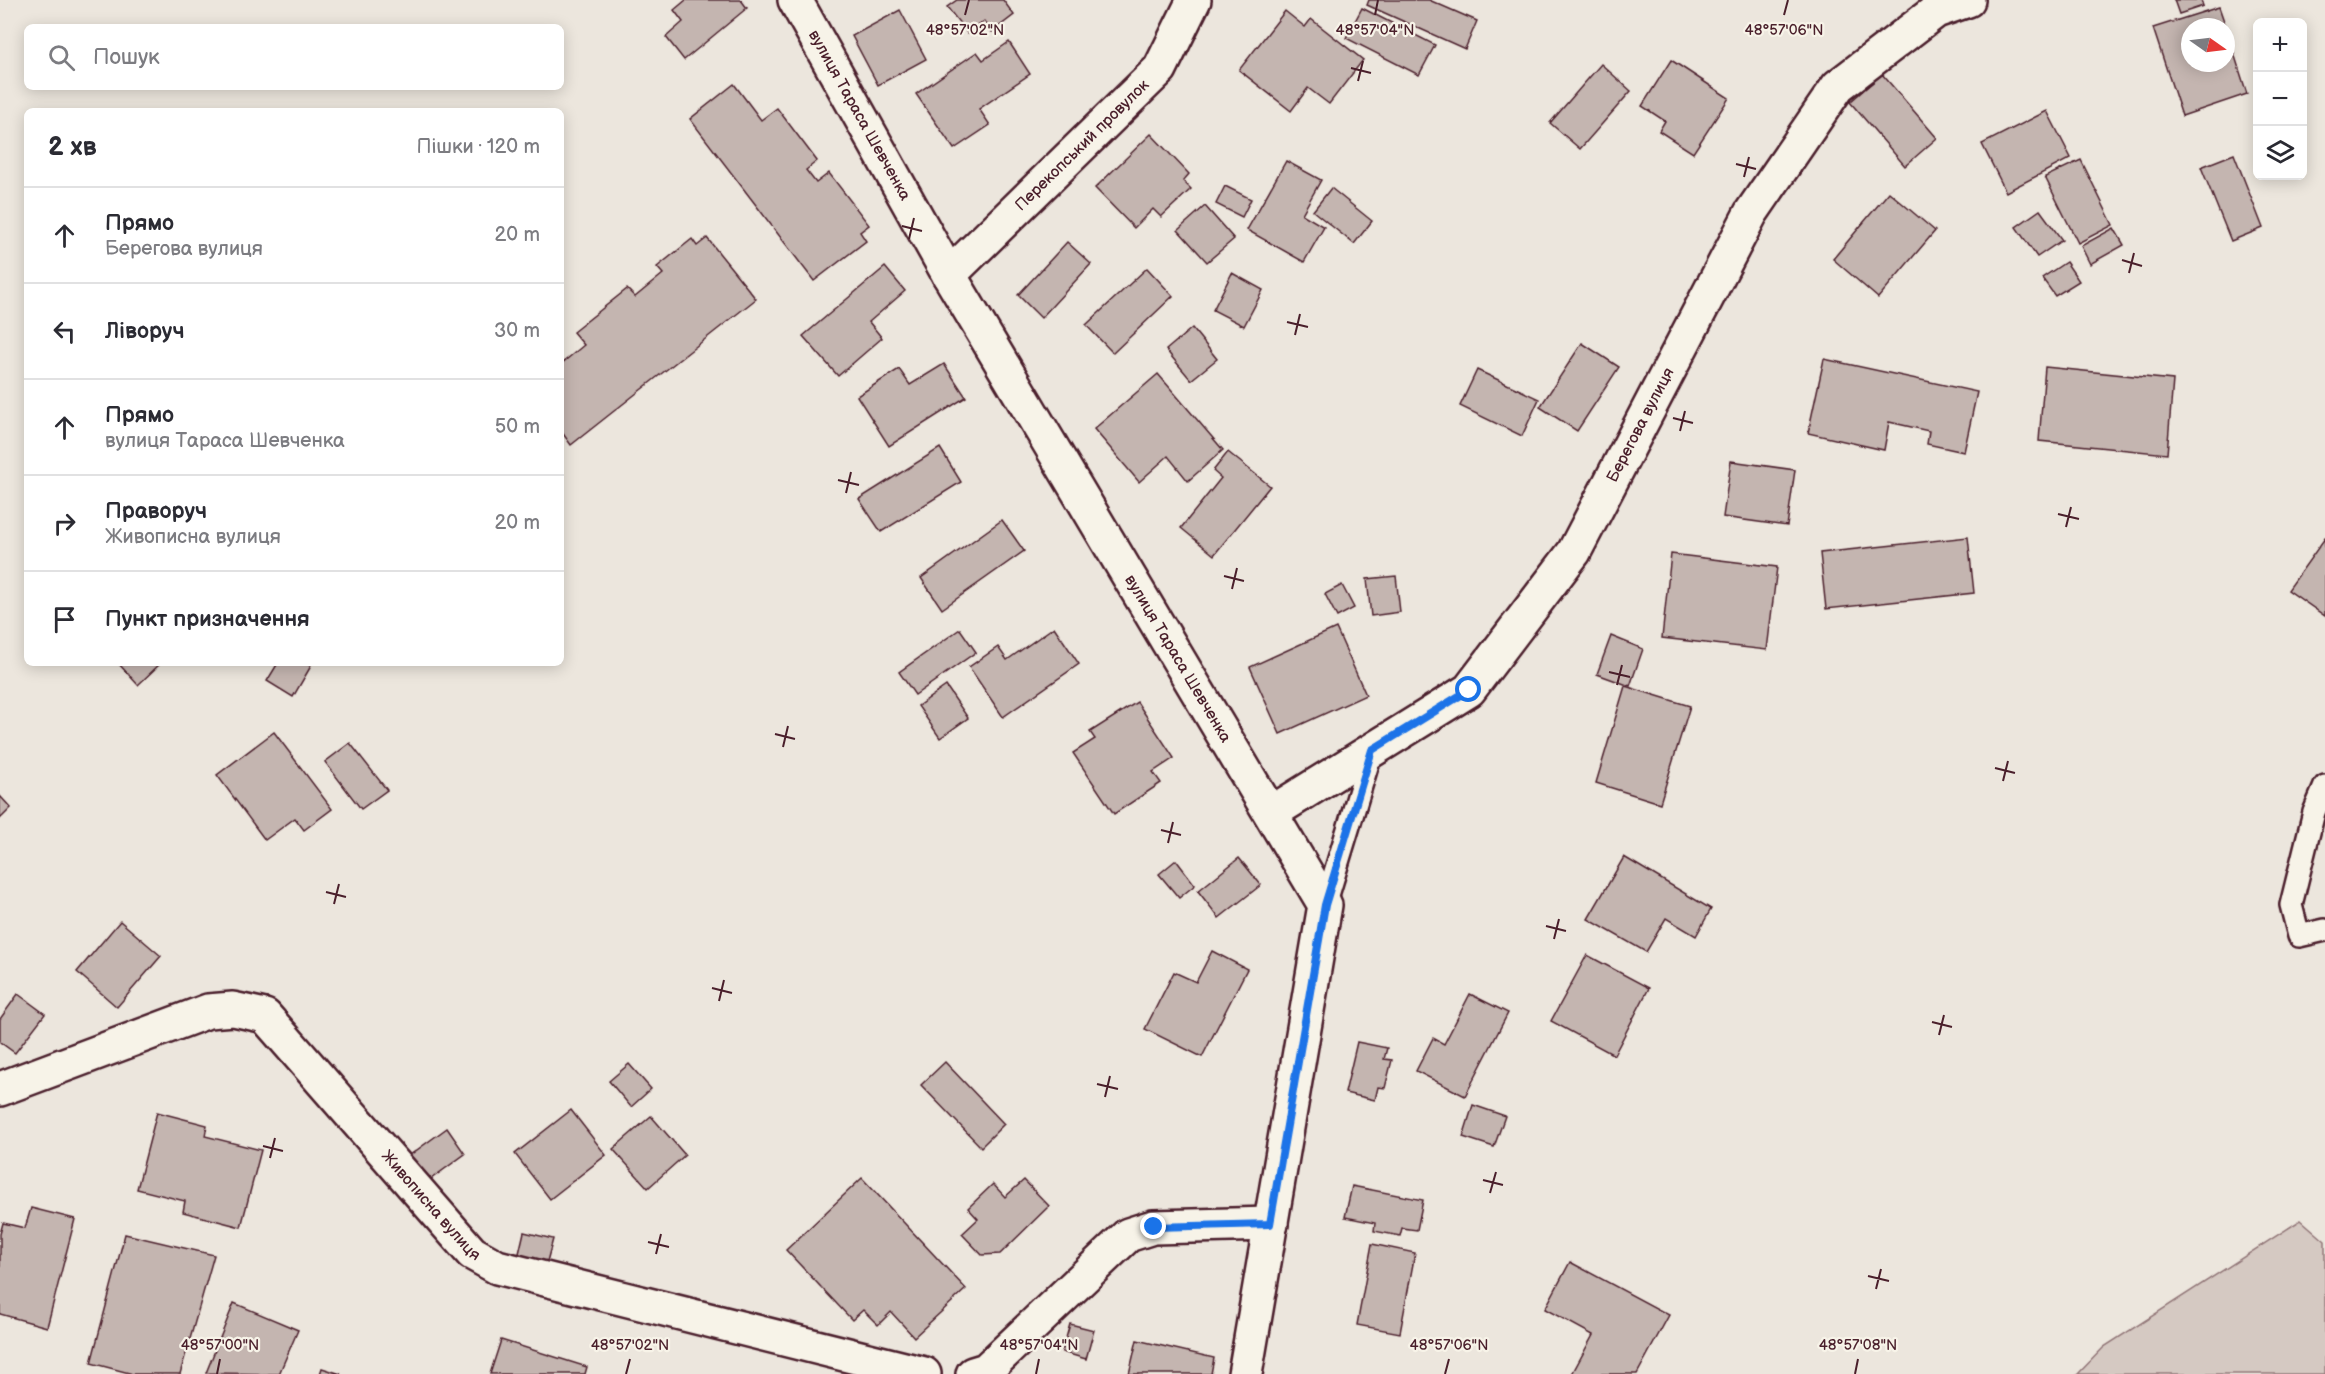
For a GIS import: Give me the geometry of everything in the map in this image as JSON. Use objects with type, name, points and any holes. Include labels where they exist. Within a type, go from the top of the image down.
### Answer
[{"type":"street","name":"вулиця Тараса Шевченка","points":[[795,0],[949,275],[1325,905]]},
{"type":"street","name":"Перекопський провулок","points":[[949,275],[1160,69],[1194,0]]},
{"type":"street","name":"Берегова вулиця","points":[[1271,813],[1469,690],[1574,552],[1751,213],[1838,86],[1936,11],[1968,0]]},
{"type":"street","points":[[1245,1374],[1325,905]]},
{"type":"street","name":"Живописна вулиця","points":[[0,1089],[208,1011],[233,1009],[265,1016],[472,1253],[488,1263],[924,1374]]},
{"type":"street","points":[[972,1374],[986,1370],[1128,1235],[1154,1227],[1270,1224]]},
{"type":"lane","points":[[1325,905],[1372,750]]},
{"type":"lane","points":[[2325,786],[2314,812],[2291,905],[2299,936],[2325,930]]},
{"type":"shaded area","points":[[2301,1220],[2325,1241],[2325,1374],[2078,1374],[2104,1347]]},
{"type":"building","points":[[686,0],[741,0],[747,8],[684,60],[666,37],[683,22],[674,10]]},
{"type":"building","points":[[957,0],[1003,0],[1014,15],[992,32],[984,21],[968,34],[947,7]]},
{"type":"building","points":[[1369,0],[1429,0],[1477,21],[1465,49],[1367,5]]},
{"type":"building","points":[[2174,0],[2201,0],[2203,6],[2179,14]]},
{"type":"building","points":[[2219,7],[2223,18],[2184,18]]},
{"type":"building","points":[[1362,8],[1435,45],[1419,75],[1346,38]]},
{"type":"building","points":[[900,10],[926,59],[878,85],[852,36]]},
{"type":"building","points":[[1285,11],[1305,27],[1311,19],[1363,60],[1329,104],[1308,88],[1291,111],[1239,70]]},
{"type":"building","points":[[2181,19],[2181,72],[2235,72],[2235,56],[2247,94],[2182,116],[2153,28]]},
{"type":"building","points":[[1009,42],[1030,74],[979,109],[990,125],[954,149],[916,94],[977,52],[983,60]]},
{"type":"building","points":[[1671,60],[1729,98],[1693,153],[1659,131],[1665,121],[1642,106]]},
{"type":"building","points":[[1601,64],[1631,91],[1580,149],[1550,123]]},
{"type":"building","points":[[1882,74],[1937,138],[1905,166],[1850,102]]},
{"type":"building","points":[[734,84],[761,120],[777,108],[817,161],[806,170],[816,183],[829,173],[869,225],[860,232],[866,241],[814,281],[690,119]]},
{"type":"building","points":[[2047,111],[2071,158],[2006,192],[1982,144]]},
{"type":"building","points":[[1151,134],[1189,174],[1183,181],[1191,189],[1161,217],[1153,209],[1134,228],[1095,188]]},
{"type":"building","points":[[2234,154],[2263,228],[2231,241],[2201,167]]},
{"type":"building","points":[[2081,160],[2113,225],[2078,243],[2045,177]]},
{"type":"building","points":[[1286,161],[1321,180],[1302,214],[1324,227],[1304,262],[1247,230]]},
{"type":"building","points":[[1225,186],[1251,199],[1242,217],[1216,204]]},
{"type":"building","points":[[1331,188],[1372,221],[1354,244],[1313,211]]},
{"type":"building","points":[[1889,192],[1935,231],[1878,298],[1833,259]]},
{"type":"building","points":[[1205,206],[1234,239],[1207,262],[1178,230]]},
{"type":"building","points":[[2040,210],[2062,240],[2037,257],[2016,227]]},
{"type":"building","points":[[2114,228],[2124,245],[2090,264],[2081,246]]},
{"type":"building","points":[[707,238],[756,299],[571,445],[564,435],[564,362],[584,345],[573,332],[627,289],[635,297],[663,274],[657,267],[692,239],[697,246]]},
{"type":"building","points":[[1067,242],[1091,264],[1041,318],[1018,295]]},
{"type":"building","points":[[2066,262],[2079,281],[2055,296],[2042,278]]},
{"type":"building","points":[[885,267],[905,291],[869,322],[882,338],[838,376],[803,336]]},
{"type":"building","points":[[1147,268],[1173,296],[1113,353],[1086,325]]},
{"type":"building","points":[[1232,273],[1263,290],[1244,326],[1213,310]]},
{"type":"building","points":[[1192,328],[1217,359],[1191,380],[1166,350]]},
{"type":"building","points":[[1582,343],[1619,367],[1577,431],[1540,407]]},
{"type":"building","points":[[1824,359],[1977,392],[1964,452],[1927,444],[1929,431],[1889,422],[1884,450],[1808,433]]},
{"type":"building","points":[[944,364],[966,397],[889,446],[857,396],[899,369],[910,385]]},
{"type":"building","points":[[2045,367],[2173,380],[2167,454],[2039,441]]},
{"type":"building","points":[[1477,370],[1539,399],[1522,436],[1460,406]]},
{"type":"building","points":[[1158,374],[1223,450],[1188,481],[1168,456],[1139,482],[1094,429]]},
{"type":"building","points":[[940,448],[961,482],[881,532],[859,499]]},
{"type":"building","points":[[1228,452],[1270,486],[1214,555],[1181,528],[1221,478],[1213,471]]},
{"type":"building","points":[[1731,461],[1795,470],[1787,526],[1723,517]]},
{"type":"building","points":[[1002,520],[1024,551],[942,609],[921,578]]},
{"type":"building","points":[[1968,537],[1974,593],[1826,609],[1820,553]]},
{"type":"building","points":[[2325,538],[2325,616],[2288,590]]},
{"type":"building","points":[[1671,554],[1777,567],[1767,650],[1662,638]]},
{"type":"building","points":[[1396,576],[1400,612],[1371,616],[1367,579]]},
{"type":"building","points":[[1342,585],[1354,608],[1337,617],[1325,594]]},
{"type":"building","points":[[1054,627],[1079,664],[1003,717],[969,667],[998,647],[1007,660]]},
{"type":"building","points":[[1336,628],[1366,695],[1280,734],[1250,667]]},
{"type":"building","points":[[960,629],[976,652],[915,695],[899,672]]},
{"type":"building","points":[[1611,636],[1643,649],[1630,686],[1597,674]]},
{"type":"building","points":[[121,666],[158,666],[138,685]]},
{"type":"building","points":[[276,666],[311,666],[293,697],[267,681]]},
{"type":"building","points":[[946,686],[968,718],[940,738],[918,706]]},
{"type":"building","points":[[1625,686],[1690,706],[1660,803],[1596,783]]},
{"type":"building","points":[[1137,702],[1174,758],[1153,772],[1161,783],[1114,814],[1073,753],[1095,739],[1090,732]]},
{"type":"building","points":[[274,732],[332,809],[304,830],[295,818],[265,840],[217,775]]},
{"type":"building","points":[[350,743],[387,790],[361,809],[325,762]]},
{"type":"building","points":[[0,796],[11,808],[0,819]]},
{"type":"building","points":[[1624,857],[1711,909],[1696,936],[1666,918],[1646,952],[1588,919]]},
{"type":"building","points":[[1239,858],[1261,885],[1219,918],[1198,891]]},
{"type":"building","points":[[1176,860],[1195,885],[1179,898],[1159,874]]},
{"type":"building","points":[[120,921],[161,956],[117,1007],[77,972]]},
{"type":"building","points":[[1212,951],[1247,969],[1202,1057],[1145,1029],[1174,972],[1196,982]]},
{"type":"building","points":[[1587,955],[1649,988],[1614,1055],[1551,1021]]},
{"type":"building","points":[[18,994],[45,1014],[15,1053],[0,1042],[0,1019]]},
{"type":"building","points":[[1470,994],[1508,1013],[1465,1096],[1416,1071],[1433,1038],[1444,1044]]},
{"type":"building","points":[[1357,1042],[1387,1048],[1384,1059],[1392,1060],[1385,1088],[1378,1087],[1375,1100],[1345,1093]]},
{"type":"building","points":[[945,1062],[1004,1124],[981,1147],[921,1085]]},
{"type":"building","points":[[629,1064],[651,1089],[631,1107],[609,1081]]},
{"type":"building","points":[[1473,1105],[1505,1116],[1494,1147],[1463,1137]]},
{"type":"building","points":[[571,1110],[606,1155],[550,1199],[515,1154]]},
{"type":"building","points":[[157,1112],[207,1125],[205,1136],[261,1150],[241,1227],[183,1212],[185,1201],[137,1189]]},
{"type":"building","points":[[651,1116],[685,1155],[648,1188],[613,1149]]},
{"type":"building","points":[[447,1128],[465,1154],[420,1187],[402,1161]]},
{"type":"building","points":[[862,1178],[966,1289],[914,1337],[891,1312],[878,1325],[863,1310],[852,1320],[786,1250]]},
{"type":"building","points":[[1024,1180],[1049,1206],[1000,1254],[982,1255],[962,1234],[978,1219],[968,1208],[993,1184],[1005,1197]]},
{"type":"building","points":[[1352,1186],[1423,1200],[1417,1230],[1402,1228],[1400,1236],[1374,1231],[1375,1223],[1345,1217]]},
{"type":"building","points":[[31,1208],[75,1219],[47,1327],[0,1314],[0,1234],[3,1223],[25,1228]]},
{"type":"building","points":[[524,1232],[553,1239],[545,1269],[517,1262]]},
{"type":"building","points":[[125,1234],[214,1255],[180,1374],[133,1374],[91,1363]]},
{"type":"building","points":[[1372,1244],[1415,1253],[1400,1333],[1357,1325]]},
{"type":"building","points":[[1570,1262],[1669,1315],[1637,1374],[1572,1374],[1593,1335],[1545,1309]]},
{"type":"building","points":[[234,1303],[298,1330],[279,1374],[206,1373]]},
{"type":"building","points":[[1070,1324],[1094,1330],[1086,1359],[1062,1352]]},
{"type":"building","points":[[501,1340],[587,1367],[585,1374],[490,1374]]},
{"type":"building","points":[[1137,1340],[1214,1358],[1211,1374],[1129,1374]]},
{"type":"building","points":[[322,1368],[341,1374],[320,1374]]},
{"type":"route","points":[[1154,1227],[1270,1224],[1325,905],[1372,750],[1469,690]]}]
